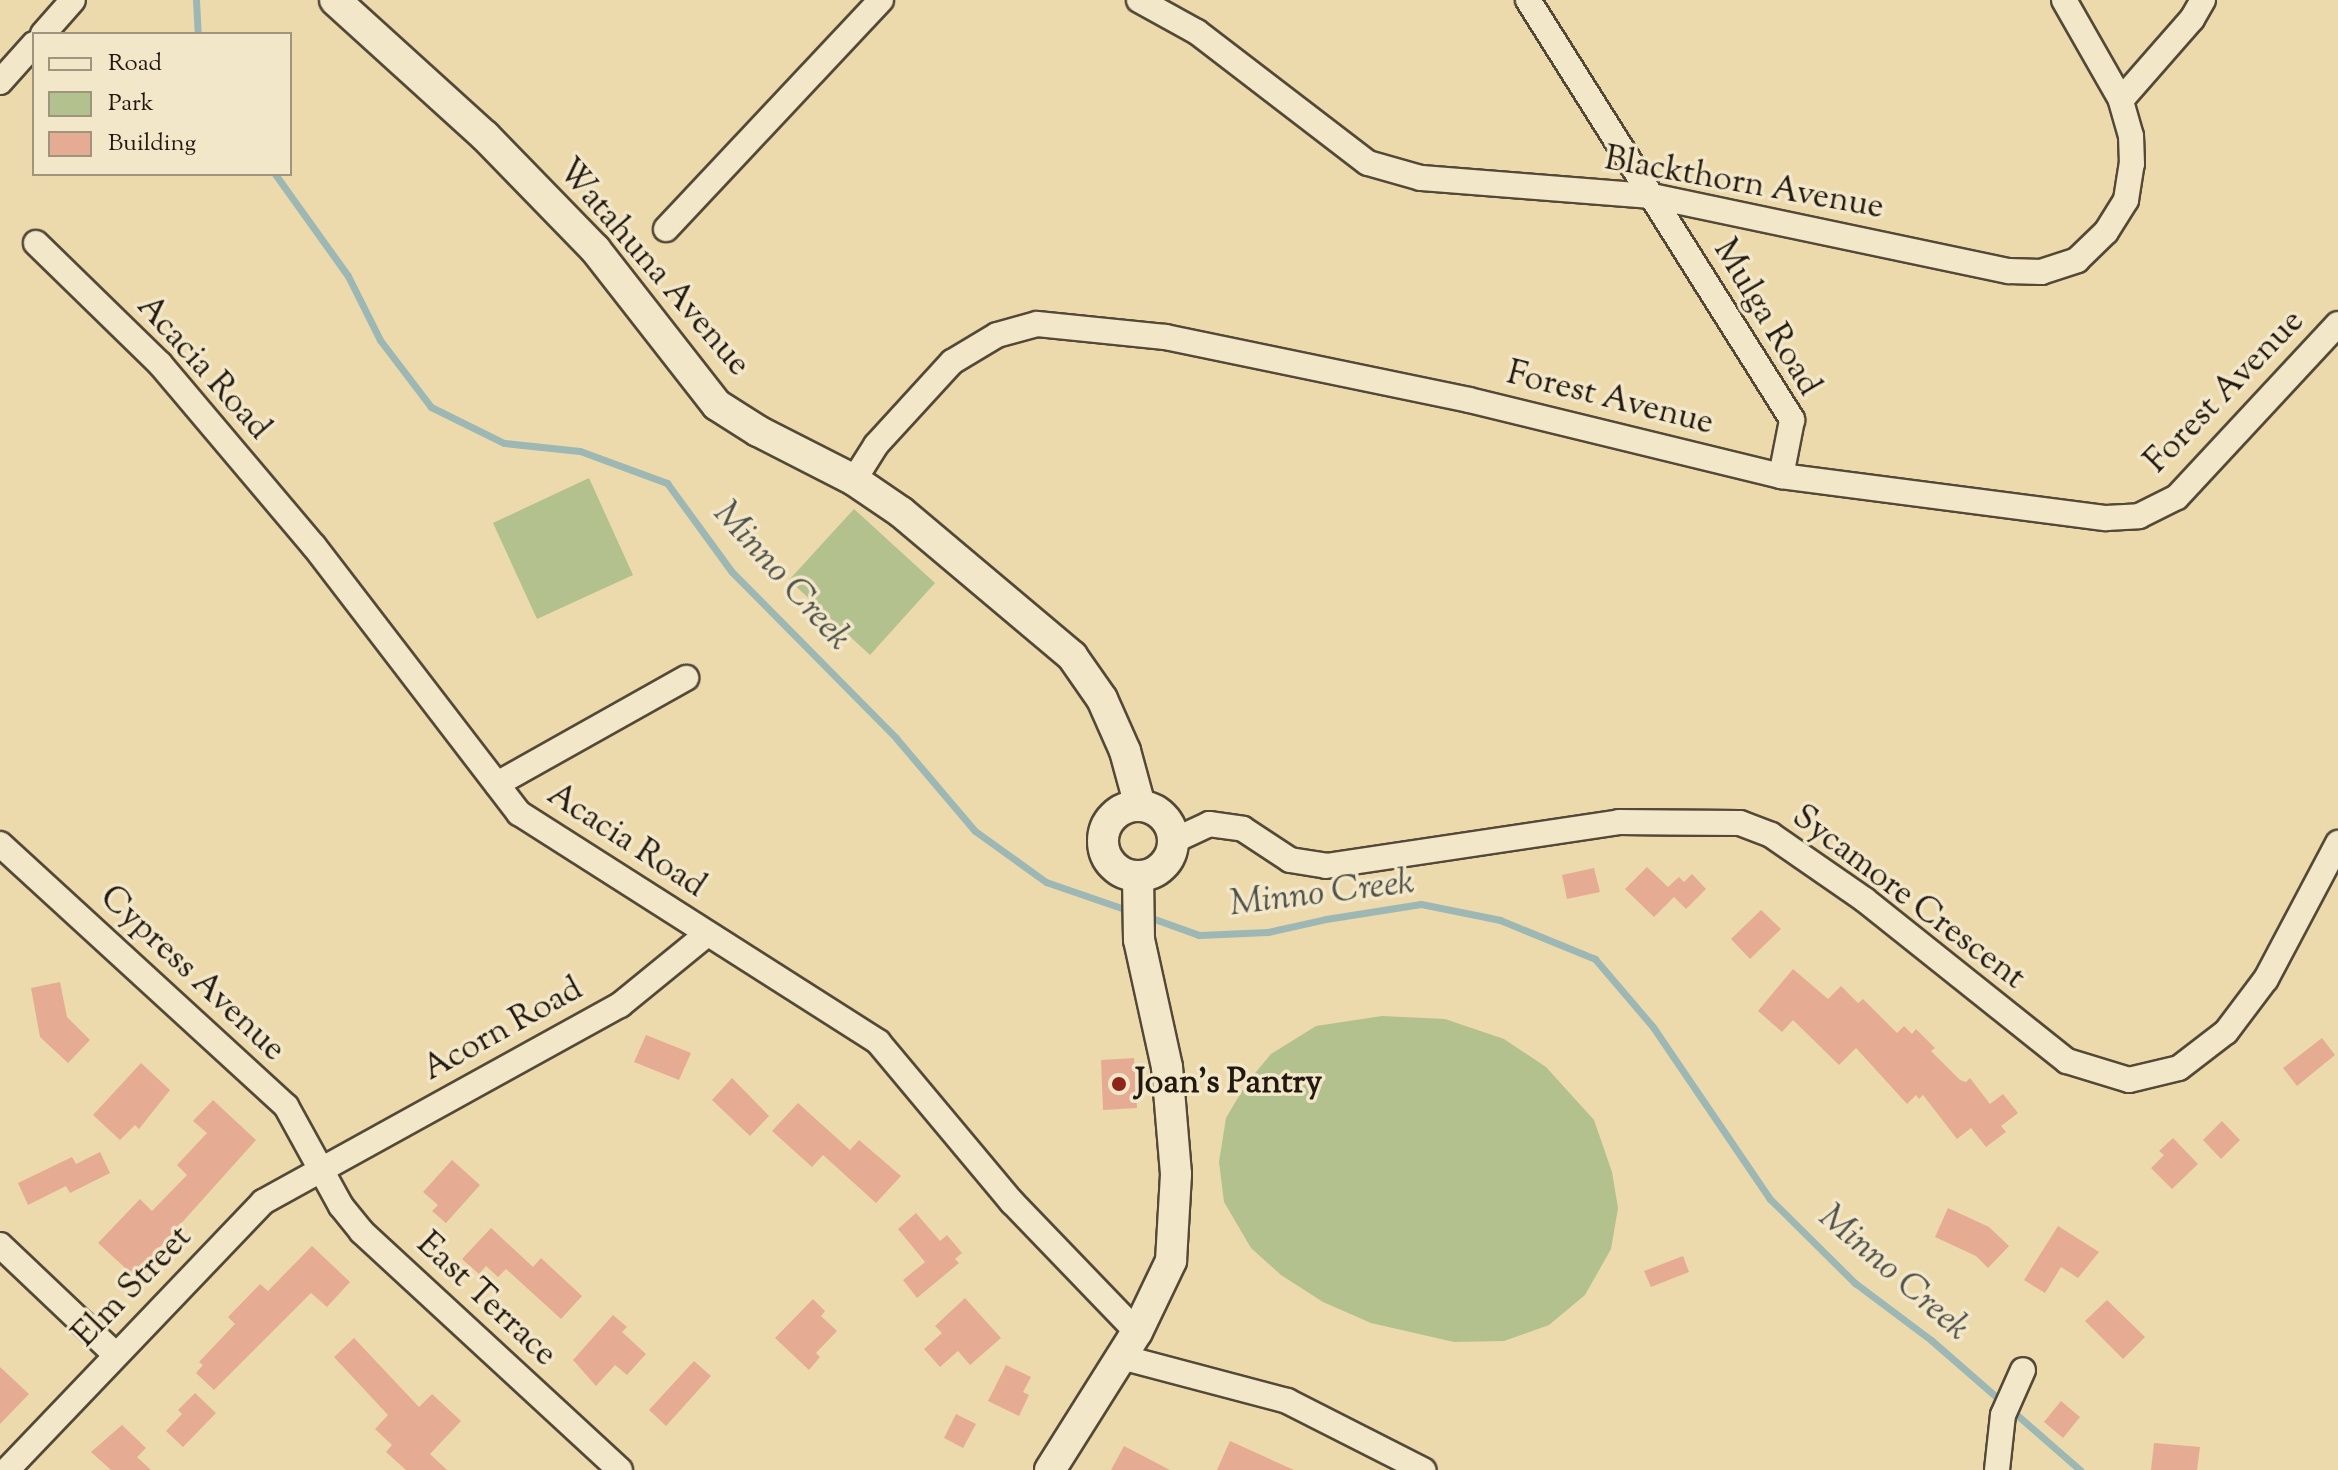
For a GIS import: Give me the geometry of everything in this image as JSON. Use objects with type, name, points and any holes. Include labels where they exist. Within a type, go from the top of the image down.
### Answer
[{"type":"street","points":[[45,32],[73,0]]},
{"type":"street","name":"Watahuna Avenue","points":[[335,0],[485,136],[595,249],[717,405],[758,431],[854,480],[901,512],[1072,656],[1102,699],[1125,751],[1140,806]]},
{"type":"street","points":[[666,229],[881,0]]},
{"type":"street","name":"Blackthorn Avenue","points":[[1139,0],[1197,32],[1368,163],[1421,178],[1652,196],[2009,271],[2041,272],[2077,260],[2106,232],[2126,200],[2132,164],[2131,136],[2121,100],[2064,0]]},
{"type":"street","name":"Mulga Road","points":[[1528,0],[1792,420],[1781,476]]},
{"type":"street","points":[[2121,100],[2192,19],[2203,0]]},
{"type":"street","points":[[0,82],[32,46]]},
{"type":"street","name":"Acacia Road","points":[[36,243],[160,364],[314,546],[519,813],[878,1042],[1129,1344]]},
{"type":"street","name":"Forest Avenue","points":[[854,480],[876,445],[952,362],[997,335],[1037,324],[1165,337],[1469,400],[1781,476],[2106,518],[2139,516],[2177,497],[2338,324]]},
{"type":"street","points":[[497,784],[686,678]]},
{"type":"street","points":[[1050,1470],[1129,1344],[1171,1261],[1176,1174],[1167,1067],[1139,929],[1138,888],[1108,859],[1103,842],[1111,820],[1120,812],[1140,806],[1162,816],[1173,841],[1165,864],[1138,888]]},
{"type":"street","name":"Sycamore Crescent","points":[[1173,841],[1209,824],[1243,829],[1290,860],[1326,866],[1619,822],[1740,823],[1771,835],[1865,900],[2067,1061],[2129,1080],[2179,1068],[2226,1032],[2266,979],[2338,843]]},
{"type":"street","name":"Cypress Avenue","points":[[0,844],[286,1106],[321,1168]]},
{"type":"street","name":"Acorn Road","points":[[321,1168],[620,1005],[707,934]]},
{"type":"street","name":"Elm Street","points":[[7,1470],[263,1202],[321,1168]]},
{"type":"street","name":"East Terrace","points":[[321,1168],[341,1206],[362,1232],[620,1470]]},
{"type":"street","points":[[0,1245],[115,1354]]},
{"type":"street","points":[[1129,1344],[1287,1401],[1423,1470]]},
{"type":"street","points":[[1997,1470],[2008,1404],[2023,1370]]},
{"type":"green space","points":[[589,478],[633,575],[537,619],[493,523]]},
{"type":"green space","points":[[854,509],[935,583],[870,655],[789,580]]},
{"type":"green space","points":[[1382,1016],[1445,1019],[1504,1039],[1546,1067],[1594,1120],[1612,1172],[1618,1208],[1611,1249],[1585,1295],[1549,1325],[1504,1341],[1454,1342],[1371,1323],[1323,1302],[1281,1275],[1251,1248],[1224,1202],[1219,1162],[1226,1118],[1246,1084],[1271,1054],[1316,1026]]},
{"type":"building","points":[[1647,867],[1668,887],[1679,877],[1684,882],[1692,874],[1706,889],[1686,909],[1674,897],[1654,917],[1625,889]]},
{"type":"building","points":[[1594,868],[1600,892],[1567,899],[1562,875]]},
{"type":"building","points":[[1761,910],[1781,929],[1750,959],[1731,939]]},
{"type":"building","points":[[1793,969],[1828,999],[1841,986],[1858,1003],[1863,999],[1897,1033],[1904,1026],[1912,1034],[1916,1029],[1935,1048],[1931,1051],[1960,1080],[1966,1082],[1970,1078],[1990,1104],[2003,1094],[2018,1113],[2001,1126],[2006,1132],[1986,1147],[1971,1128],[1957,1139],[1923,1095],[1919,1099],[1916,1095],[1907,1104],[1856,1048],[1839,1065],[1793,1020],[1782,1032],[1758,1011]]},
{"type":"building","points":[[60,982],[67,1017],[90,1040],[68,1063],[40,1037],[31,988]]},
{"type":"building","points":[[646,1035],[691,1053],[679,1080],[634,1062]]},
{"type":"building","points":[[2322,1038],[2335,1055],[2297,1086],[2283,1068]]},
{"type":"building","name":"Joan's Pantry","points":[[1134,1058],[1137,1108],[1103,1110],[1101,1060]]},
{"type":"building","points":[[141,1063],[170,1090],[139,1129],[135,1125],[120,1140],[93,1115]]},
{"type":"building","points":[[732,1078],[769,1116],[750,1136],[712,1100]]},
{"type":"building","points":[[213,1100],[256,1140],[134,1276],[98,1243],[140,1199],[152,1211],[187,1175],[177,1165],[207,1133],[193,1121]]},
{"type":"building","points":[[798,1103],[850,1150],[859,1140],[901,1176],[876,1203],[823,1155],[812,1167],[772,1131]]},
{"type":"building","points":[[2222,1121],[2240,1140],[2221,1159],[2203,1140]]},
{"type":"building","points":[[2173,1138],[2198,1164],[2172,1189],[2151,1168],[2164,1155],[2159,1151]]},
{"type":"building","points":[[100,1152],[110,1173],[70,1193],[66,1186],[28,1205],[18,1183],[72,1157],[76,1164]]},
{"type":"building","points":[[452,1160],[480,1185],[446,1223],[432,1211],[438,1205],[423,1192]]},
{"type":"building","points":[[1948,1208],[1989,1227],[2009,1246],[1988,1268],[1976,1256],[1935,1237]]},
{"type":"building","points":[[916,1213],[940,1241],[947,1235],[962,1253],[955,1259],[959,1263],[917,1298],[903,1280],[925,1262],[898,1229]]},
{"type":"building","points":[[2058,1226],[2099,1252],[2078,1278],[2061,1267],[2045,1293],[2024,1280]]},
{"type":"building","points":[[491,1228],[533,1267],[541,1258],[582,1296],[561,1319],[506,1269],[498,1277],[486,1266],[479,1274],[462,1259]]},
{"type":"building","points":[[312,1246],[350,1282],[327,1307],[311,1293],[214,1390],[196,1373],[203,1365],[199,1362],[235,1324],[228,1317],[260,1284],[268,1291]]},
{"type":"building","points":[[1683,1256],[1689,1272],[1651,1287],[1644,1271]]},
{"type":"building","points":[[965,1298],[1001,1338],[970,1365],[958,1351],[940,1367],[924,1349],[942,1333],[935,1326]]},
{"type":"building","points":[[813,1299],[825,1311],[821,1316],[837,1331],[816,1353],[820,1357],[809,1370],[775,1338]]},
{"type":"building","points":[[2107,1300],[2145,1337],[2123,1359],[2085,1321]]},
{"type":"building","points":[[613,1315],[627,1327],[622,1332],[646,1354],[627,1375],[615,1365],[596,1386],[573,1360]]},
{"type":"building","points":[[354,1338],[419,1407],[432,1394],[461,1421],[430,1454],[447,1470],[406,1470],[386,1452],[392,1445],[375,1429],[388,1415],[334,1357]]},
{"type":"building","points":[[694,1361],[711,1376],[666,1426],[649,1410]]},
{"type":"building","points":[[1006,1365],[1031,1377],[1023,1392],[1029,1395],[1019,1416],[988,1401]]},
{"type":"building","points":[[0,1367],[29,1394],[0,1424]]},
{"type":"building","points":[[195,1393],[216,1413],[183,1447],[166,1431],[182,1414],[178,1410]]},
{"type":"building","points":[[2061,1401],[2080,1417],[2063,1438],[2044,1422]]},
{"type":"building","points":[[956,1414],[976,1424],[963,1448],[944,1438]]},
{"type":"building","points":[[122,1425],[146,1448],[137,1457],[151,1470],[111,1470],[91,1452]]},
{"type":"building","points":[[1230,1441],[1294,1470],[1217,1470]]},
{"type":"building","points":[[2154,1443],[2200,1447],[2197,1470],[2151,1470]]},
{"type":"building","points":[[1124,1446],[1170,1470],[1111,1470]]},
{"type":"waterway","name":"Minno Creek","points":[[196,0],[198,32]]},
{"type":"waterway","name":"Minno Creek","points":[[276,176],[348,276],[380,340],[431,407],[504,443],[580,451],[667,483],[732,572],[896,738],[975,831],[1046,882],[1130,911]]},
{"type":"waterway","name":"Minno Creek","points":[[1146,916],[1199,935],[1268,932],[1421,904],[1500,920],[1595,959],[1653,1027],[1770,1199],[1855,1283],[1931,1340],[2080,1470]]},
{"type":"place","name":"Joan's Pantry","points":[[1119,1084]]}]
